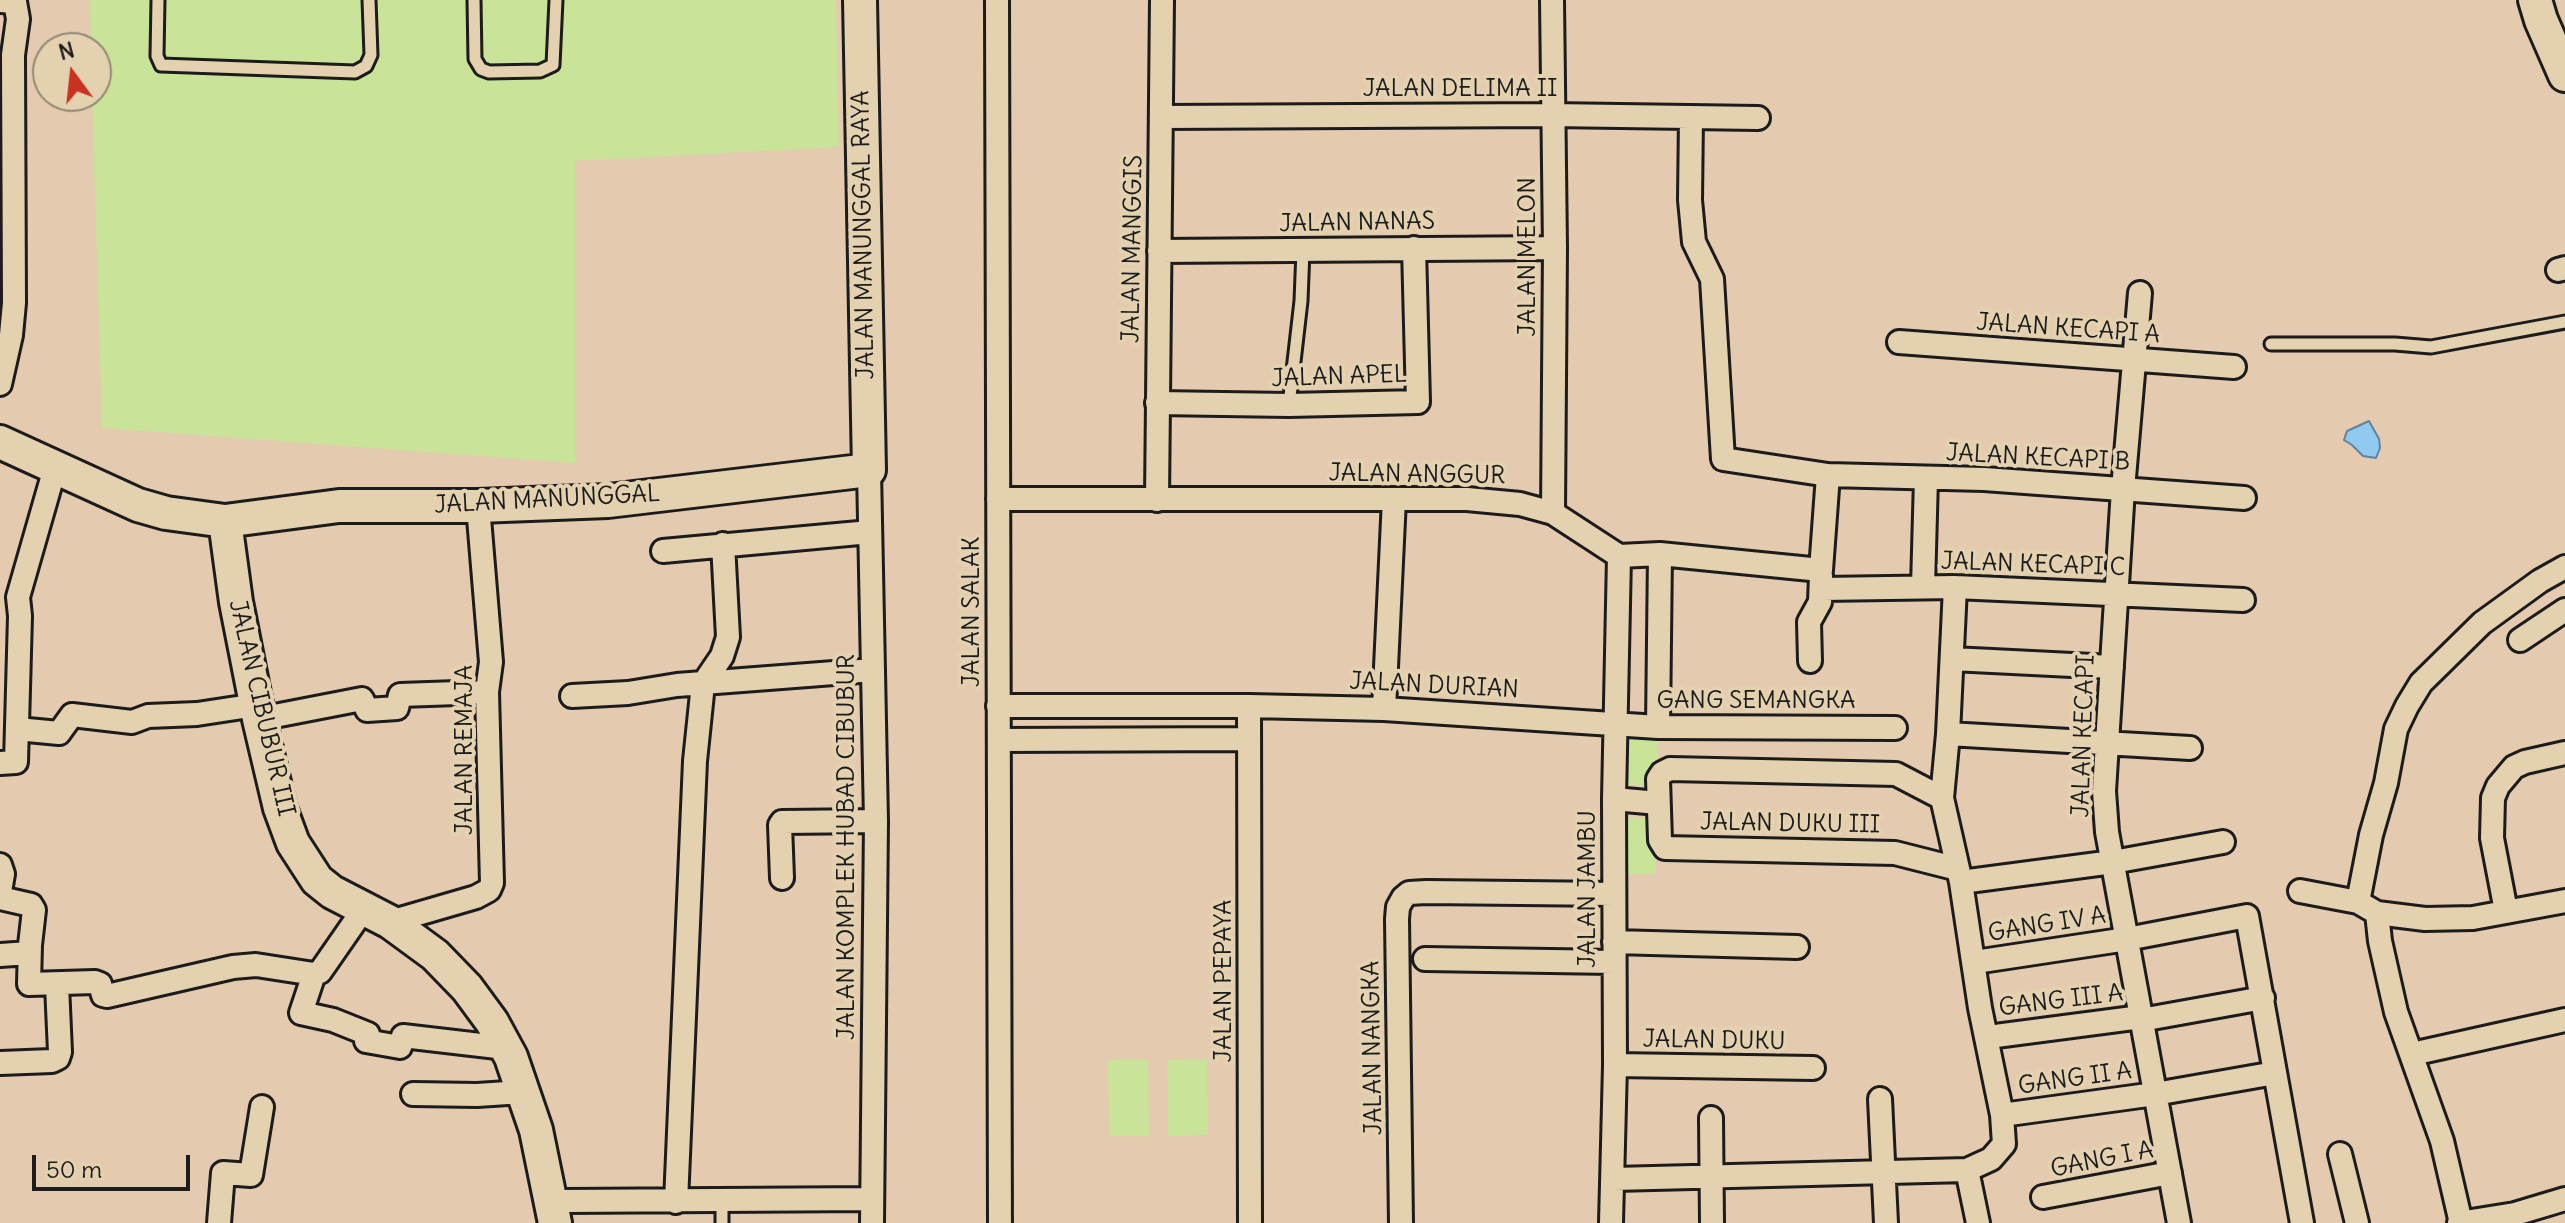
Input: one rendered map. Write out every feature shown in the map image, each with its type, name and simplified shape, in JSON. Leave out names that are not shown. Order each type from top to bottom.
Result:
[{"type":"street","name":"JALAN MANUNGGAL RAYA","points":[[860,0],[869,470]]},
{"type":"street","name":"JALAN SALAK","points":[[997,0],[1000,1223]]},
{"type":"street","name":"JALAN MANGGIS","points":[[1157,500],[1162,0]]},
{"type":"street","name":"JALAN MELON","points":[[1552,0],[1555,248],[1553,513]]},
{"type":"street","points":[[2535,0],[2565,75]]},
{"type":"street","points":[[0,1],[15,2],[17,7],[6,157],[14,303],[11,335],[0,384]]},
{"type":"street","name":"JALAN DELIMA II","points":[[1162,117],[1551,115],[1758,118]]},
{"type":"street","name":"JALAN KECAPI B","points":[[1691,117],[1690,200],[1694,242],[1712,279],[1717,333],[1720,454],[1727,462],[1828,475],[1926,478],[2244,498]]},
{"type":"street","name":"JALAN APEL","points":[[1157,403],[1289,405],[1418,402],[1414,248]]},
{"type":"street","name":"JALAN NANAS","points":[[1159,251],[1555,248]]},
{"type":"street","name":"JALAN KECAPI","points":[[2140,293],[2123,489],[2104,791],[2113,862],[2179,1223]]},
{"type":"street","name":"JALAN KECAPI A","points":[[1899,342],[2234,367]]},
{"type":"street","points":[[0,442],[138,505],[166,513],[225,521]]},
{"type":"street","points":[[0,763],[16,762],[10,606],[18,597],[55,468]]},
{"type":"street","name":"JALAN MANUNGGAL","points":[[225,521],[339,506],[478,506],[608,501],[869,470]]},
{"type":"street","name":"JALAN KOMPLEK HUBAD CIBUBUR","points":[[869,470],[876,821],[872,1223]]},
{"type":"street","points":[[1810,661],[1809,622],[1820,602],[1828,475]]},
{"type":"street","points":[[1923,587],[1926,478]]},
{"type":"street","name":"JALAN ANGGUR","points":[[998,499],[1507,502],[1553,513],[1619,556]]},
{"type":"street","points":[[1384,709],[1394,499]]},
{"type":"street","name":"JALAN REMAJA","points":[[377,916],[476,897],[489,890],[492,883],[487,692],[491,662],[478,506]]},
{"type":"street","name":"JALAN CIBUBUR III","points":[[225,521],[236,602],[257,712],[280,808],[293,843],[317,880],[332,892],[377,916],[435,955],[467,988],[492,1022],[523,1092],[559,1212]]},
{"type":"street","points":[[663,551],[870,532]]},
{"type":"street","points":[[676,1202],[695,761],[703,684],[722,656],[728,637],[723,544]]},
{"type":"street","points":[[1619,556],[1660,554],[1822,579]]},
{"type":"street","points":[[1658,727],[1660,554]]},
{"type":"street","name":"JALAN JAMBU","points":[[1611,1223],[1614,1179],[1614,799],[1619,556]]},
{"type":"street","points":[[2565,567],[2482,623],[2421,683],[2407,706],[2396,729],[2386,783],[2371,835],[2368,908],[2402,1031],[2442,1141],[2460,1223],[2516,1219],[2565,1199]]},
{"type":"street","name":"JALAN KECAPI C","points":[[1822,579],[1923,587],[2243,600]]},
{"type":"street","points":[[1614,1179],[1967,1170],[1991,1159],[2004,1144],[2002,1115],[1980,1008],[1975,962],[1942,798],[1955,587]]},
{"type":"street","points":[[2520,640],[2565,610]]},
{"type":"street","points":[[1952,659],[2112,667]]},
{"type":"street","points":[[572,696],[873,670]]},
{"type":"street","points":[[17,729],[59,733],[72,715],[132,722],[152,715],[257,712],[362,699],[367,710],[397,708],[400,695],[487,692]]},
{"type":"street","name":"JALAN DURIAN","points":[[998,706],[1384,709],[1617,724]]},
{"type":"street","points":[[999,740],[1249,739],[1249,706]]},
{"type":"street","name":"GANG SEMANGKA","points":[[1617,724],[1658,727],[1895,728]]},
{"type":"street","points":[[1948,734],[2190,748]]},
{"type":"street","name":"JALAN PEPAYA","points":[[1249,739],[1250,1223]]},
{"type":"street","points":[[2506,911],[2492,838],[2493,798],[2498,786],[2514,767],[2565,753]]},
{"type":"street","name":"JALAN DUKU III","points":[[1942,798],[1896,774],[1670,769],[1658,779],[1660,840],[1665,848],[1895,853],[1959,875]]},
{"type":"street","points":[[1614,799],[1658,803]]},
{"type":"street","points":[[782,878],[782,822],[876,821]]},
{"type":"street","points":[[1959,875],[2113,862],[2223,842]]},
{"type":"street","points":[[1,882],[33,906],[29,984],[97,983],[103,995],[107,996],[233,967],[256,965],[314,974],[320,972],[377,916]]},
{"type":"street","points":[[2300,891],[2368,908],[2450,920],[2565,901]]},
{"type":"street","name":"JALAN NANGKA","points":[[1401,1223],[1398,907],[1409,893],[1614,894]]},
{"type":"street","name":"GANG IV A","points":[[1975,962],[2127,939],[2247,916],[2263,998]]},
{"type":"street","points":[[1425,959],[1797,947]]},
{"type":"street","points":[[0,955],[29,953]]},
{"type":"street","points":[[314,974],[301,1013],[333,1020],[368,1034],[366,1041],[400,1047],[403,1036],[506,1048]]},
{"type":"street","points":[[0,1063],[52,1061],[58,1058],[57,985]]},
{"type":"street","points":[[2263,998],[2302,1223]]},
{"type":"street","name":"GANG III A","points":[[1988,1037],[2141,1019],[2263,998]]},
{"type":"street","points":[[2412,1054],[2565,1020]]},
{"type":"street","name":"JALAN DUKU","points":[[1615,1065],[1813,1068]]},
{"type":"street","name":"GANG II A","points":[[2002,1115],[2155,1094],[2275,1073]]},
{"type":"street","points":[[413,1094],[523,1092]]},
{"type":"street","points":[[1880,1099],[1886,1223]]},
{"type":"street","points":[[219,1223],[223,1173],[251,1175],[262,1107]]},
{"type":"street","points":[[1711,1118],[1712,1223]]},
{"type":"street","points":[[2340,1154],[2357,1223]]},
{"type":"street","points":[[1967,1170],[1978,1223]]},
{"type":"street","name":"GANG I A","points":[[2043,1197],[2170,1173]]},
{"type":"street","points":[[559,1212],[676,1202],[722,1212],[872,1199]]},
{"type":"lane","points":[[158,0],[157,56],[161,65],[355,72],[366,66],[371,55],[369,0]]},
{"type":"lane","points":[[474,0],[475,59],[481,69],[489,72],[540,71],[553,65],[556,56],[556,0]]},
{"type":"lane","points":[[1289,405],[1301,301],[1303,250]]},
{"type":"lane","points":[[2271,344],[2431,347],[2565,322]]},
{"type":"green space","points":[[90,0],[836,0],[839,147],[575,161],[575,463],[102,428],[92,112],[112,112],[112,32],[91,32]]},
{"type":"green space","points":[[1623,735],[1658,735],[1658,785],[1622,785]]},
{"type":"green space","points":[[1622,818],[1656,818],[1656,874],[1621,874]]},
{"type":"green space","points":[[1148,1059],[1149,1136],[1109,1136],[1108,1060]]},
{"type":"green space","points":[[1207,1059],[1208,1135],[1168,1136],[1167,1060]]},
{"type":"water","points":[[2369,421],[2379,439],[2376,458],[2363,456],[2344,440],[2347,431]]}]
